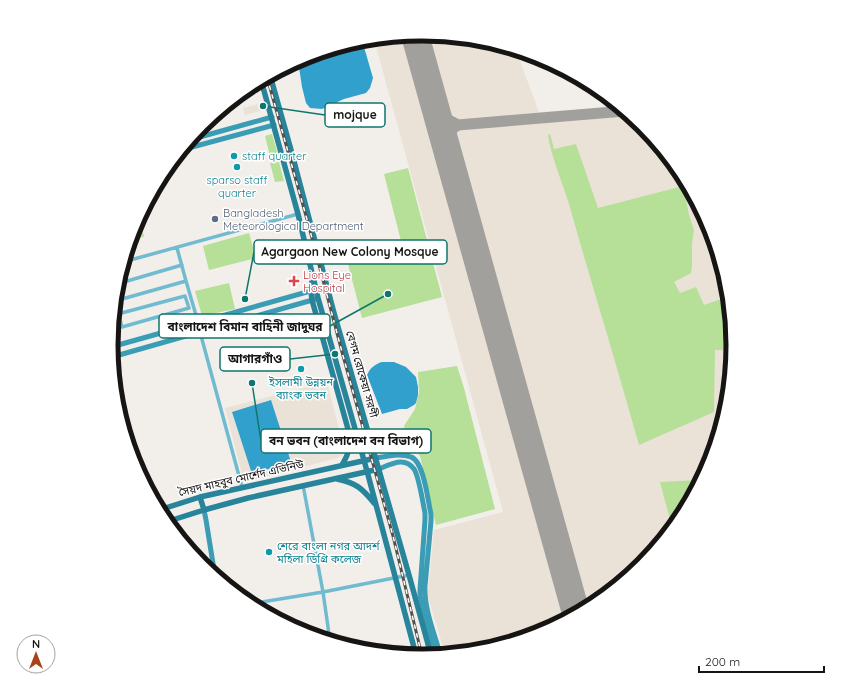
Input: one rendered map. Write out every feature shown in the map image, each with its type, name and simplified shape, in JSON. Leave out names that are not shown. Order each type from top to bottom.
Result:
[{"type":"main road","name":"বেগম রোকেয়া সরণী","points":[[272,81],[334,312],[429,649]]},
{"type":"main road","name":"বেগম রোকেয়া সরণী","points":[[263,86],[298,214],[313,275],[313,290],[318,298],[364,460],[414,649]]},
{"type":"main road","points":[[272,118],[282,115]]},
{"type":"main road","points":[[274,125],[284,122]]},
{"type":"main road","points":[[298,214],[308,212]]},
{"type":"main road","points":[[313,290],[312,300],[348,429],[350,447],[347,457],[342,465]]},
{"type":"main road","name":"সৈয়দ মাহবুব মোর্শেদ এভিনিউ","points":[[165,508],[200,497],[242,487],[376,458]]},
{"type":"main road","name":"সৈয়দ মাহবুব মোর্শেদ এভিনিউ","points":[[173,520],[204,510],[303,485],[379,468]]},
{"type":"main road","points":[[334,479],[357,485],[376,506]]},
{"type":"main road","points":[[200,497],[204,510]]},
{"type":"street","points":[[201,137],[272,118]]},
{"type":"street","points":[[191,147],[274,125]]},
{"type":"street","points":[[130,260],[298,214]]},
{"type":"street","points":[[177,248],[242,487]]},
{"type":"street","points":[[124,282],[182,265]]},
{"type":"street","points":[[121,300],[186,281]]},
{"type":"street","points":[[118,345],[313,290]]},
{"type":"street","points":[[119,314],[185,296],[189,308],[122,327],[119,317]]},
{"type":"street","points":[[118,354],[318,298]]},
{"type":"street","points":[[369,434],[377,441],[411,457],[417,462],[422,472],[431,514],[425,595],[438,648]]},
{"type":"street","points":[[376,458],[398,456],[411,457]]},
{"type":"street","points":[[379,468],[404,462],[410,465],[417,475],[426,520],[420,596],[433,648]]},
{"type":"street","points":[[303,485],[323,592],[329,635]]},
{"type":"street","points":[[204,510],[213,566]]},
{"type":"street","points":[[260,602],[323,592],[409,575]]},
{"type":"shaded area","points":[[422,41],[461,44],[500,51],[519,57],[539,112],[611,107],[622,116],[650,145],[674,176],[694,211],[715,266],[723,305],[726,345],[720,404],[709,443],[694,479],[685,497],[663,530],[622,574],[590,598],[556,618],[500,639],[443,648],[428,597],[434,530],[503,512],[376,45]]},
{"type":"shaded area","points":[[258,104],[260,111],[245,115],[243,108]]},
{"type":"shaded area","points":[[327,382],[344,448],[341,456],[244,482],[225,408]]},
{"type":"green space","points":[[272,134],[278,155],[270,156],[265,136]]},
{"type":"green space","points":[[550,134],[554,149],[576,144],[598,208],[681,187],[684,192],[694,230],[692,265],[691,273],[674,282],[680,293],[696,287],[704,305],[722,299],[726,350],[715,350],[714,412],[639,445],[568,201],[552,154],[548,135]]},
{"type":"green space","points":[[279,162],[284,181],[275,182],[270,163]]},
{"type":"green space","points":[[408,168],[442,297],[362,318],[348,264],[403,249],[384,174]]},
{"type":"green space","points":[[142,228],[144,236],[137,238]]},
{"type":"green space","points":[[249,233],[256,258],[209,270],[203,246]]},
{"type":"green space","points":[[229,283],[235,309],[202,316],[195,291]]},
{"type":"green space","points":[[457,366],[495,509],[436,525],[420,456],[407,441],[404,426],[415,409],[419,392],[418,372]]},
{"type":"green space","points":[[693,480],[685,497],[670,520],[660,482]]},
{"type":"water","points":[[364,47],[373,78],[370,88],[366,93],[344,99],[322,109],[310,108],[306,103],[299,67],[343,51]]},
{"type":"water","points":[[382,362],[394,362],[406,367],[416,377],[418,395],[414,405],[407,409],[400,409],[382,414],[367,375],[373,367]]},
{"type":"water","points":[[271,400],[291,462],[252,474],[232,412]]},
{"type":"taxiway","points":[[436,110],[443,117],[458,125]]},
{"type":"taxiway","points":[[445,144],[449,133],[458,125],[617,112]]},
{"type":"runway","points":[[417,41],[574,607]]},
{"type":"railway","points":[[269,83],[393,536],[420,649]]},
{"type":"place","name":"mojque","points":[[263,106]]},
{"type":"place","name":"staff quarter","points":[[234,156]]},
{"type":"place","name":"sparso staff quarter","points":[[237,167]]},
{"type":"place","name":"Bangladesh Meteorological Department","points":[[215,219]]},
{"type":"place","name":"Lions Eye Hospital","points":[[294,281]]},
{"type":"place","name":"বাংলাদেশ বিমান বাহিনী জাদুঘর","points":[[388,294]]},
{"type":"place","name":"Agargaon New Colony Mosque","points":[[245,299]]},
{"type":"place","name":"আগারগাঁও","points":[[335,354]]},
{"type":"place","name":"ইসলামী উন্নয়ন ব্যাংক ভবন","points":[[301,369]]},
{"type":"place","name":"বন ভবন (বাংলাদেশ বন বিভাগ)","points":[[252,383]]},
{"type":"place","name":"শেরে বাংলা নগর আদর্শ মহিলা ডিগ্রি কলেজ","points":[[269,552]]}]
